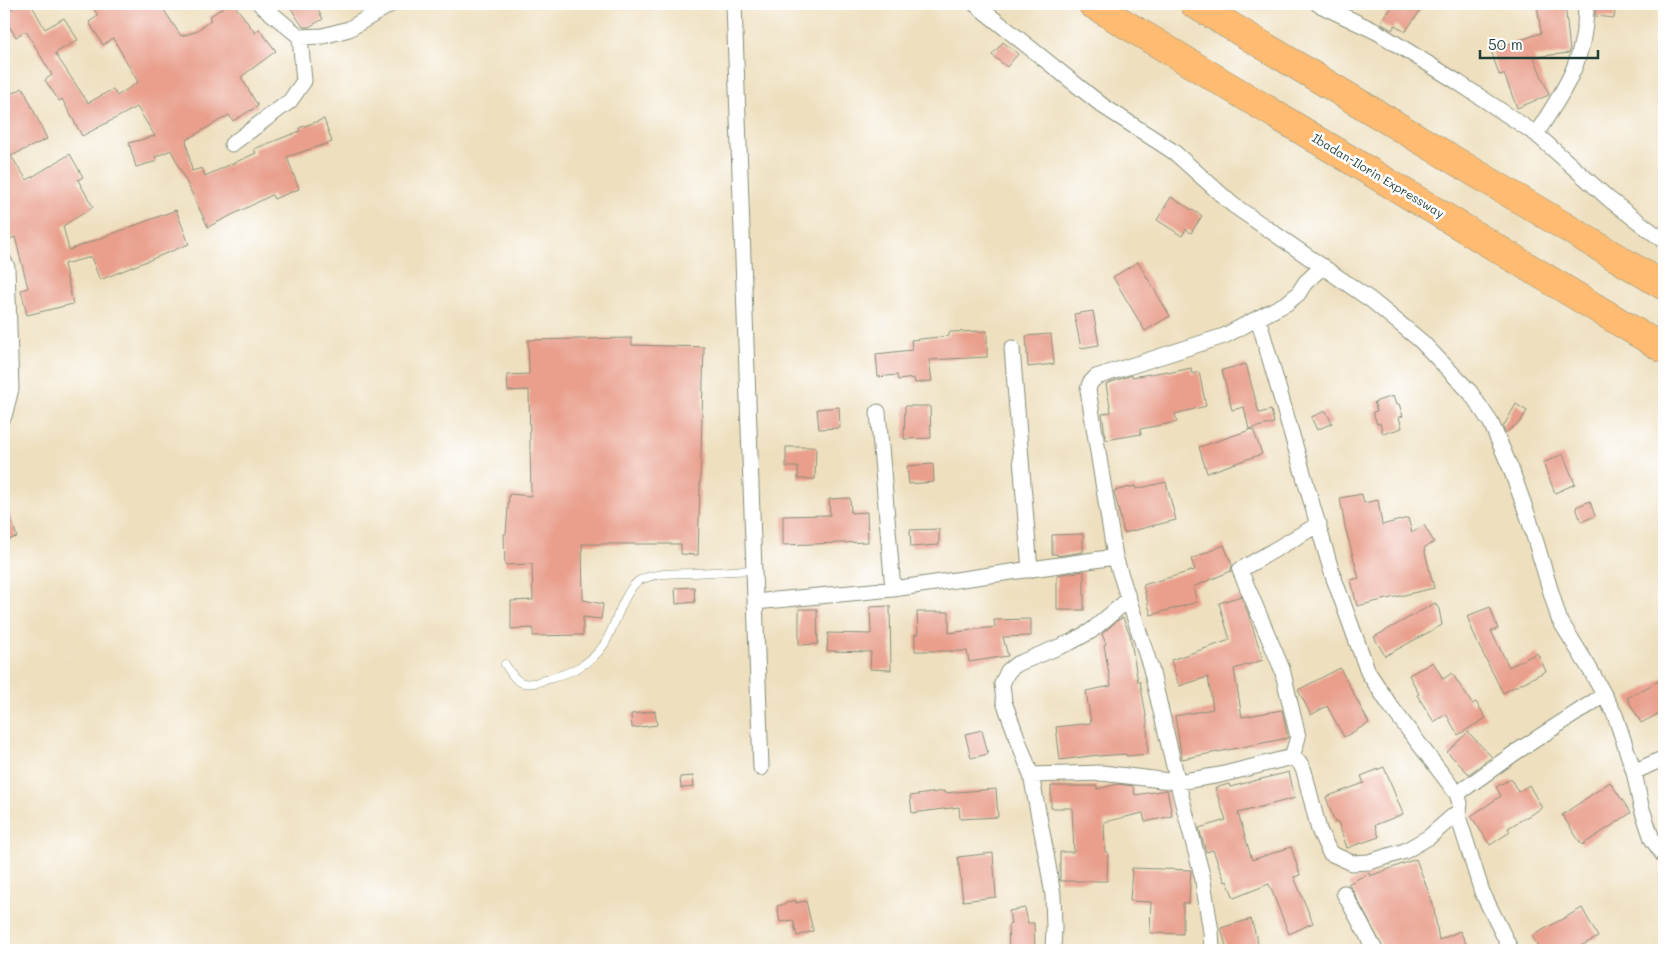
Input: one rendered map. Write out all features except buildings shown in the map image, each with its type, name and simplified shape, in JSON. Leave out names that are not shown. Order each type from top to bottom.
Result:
[{"type":"highway","name":"Ibadan-Ilorin Expressway","points":[[1092,4],[1664,349]]},
{"type":"highway","points":[[1194,4],[1664,286]]},
{"type":"street","points":[[260,4],[300,37],[323,36],[350,29],[391,4]]},
{"type":"street","points":[[734,4],[761,768]]},
{"type":"street","points":[[975,4],[1103,106],[1174,152],[1233,205],[1371,300],[1421,341],[1470,392],[1491,423],[1511,469],[1529,519],[1559,619],[1615,715],[1634,772],[1640,806],[1652,839],[1664,856]]},
{"type":"street","points":[[1318,4],[1377,32],[1536,134],[1610,200],[1664,241]]},
{"type":"street","points":[[1536,134],[1564,91],[1579,59],[1586,26],[1586,4]]},
{"type":"street","points":[[232,144],[290,101],[304,82],[300,37]]},
{"type":"street","points":[[4,261],[7,267],[11,389],[4,416]]},
{"type":"street","points":[[1212,950],[1202,875],[1151,669],[1115,557],[1088,390],[1090,383],[1096,377],[1224,336],[1288,303],[1323,266]]},
{"type":"street","points":[[1258,318],[1332,573],[1368,672],[1389,704],[1457,794],[1460,803],[1458,816],[1482,892],[1512,950]]},
{"type":"street","points":[[1012,348],[1030,570]]},
{"type":"street","points":[[878,412],[893,589]]},
{"type":"street","points":[[1292,758],[1298,737],[1282,669],[1240,570],[1319,524]]},
{"type":"street","points":[[756,602],[893,589],[1115,557]]},
{"type":"street","points":[[1053,950],[1053,895],[1045,848],[1031,775],[1004,702],[1002,684],[1008,671],[1018,664],[1071,642],[1091,631],[1129,600]]},
{"type":"street","points":[[1457,794],[1516,752],[1604,695]]},
{"type":"street","points":[[1031,775],[1102,773],[1178,782],[1220,775],[1292,758],[1300,763],[1304,771],[1318,830],[1330,853],[1352,863],[1369,862],[1405,851],[1429,837],[1459,811]]},
{"type":"street","points":[[1634,772],[1664,758]]},
{"type":"street","points":[[1344,893],[1375,950]]},
{"type":"lane","points":[[505,664],[514,678],[526,684],[572,672],[590,661],[603,646],[627,595],[638,581],[654,575],[754,570]]}]
